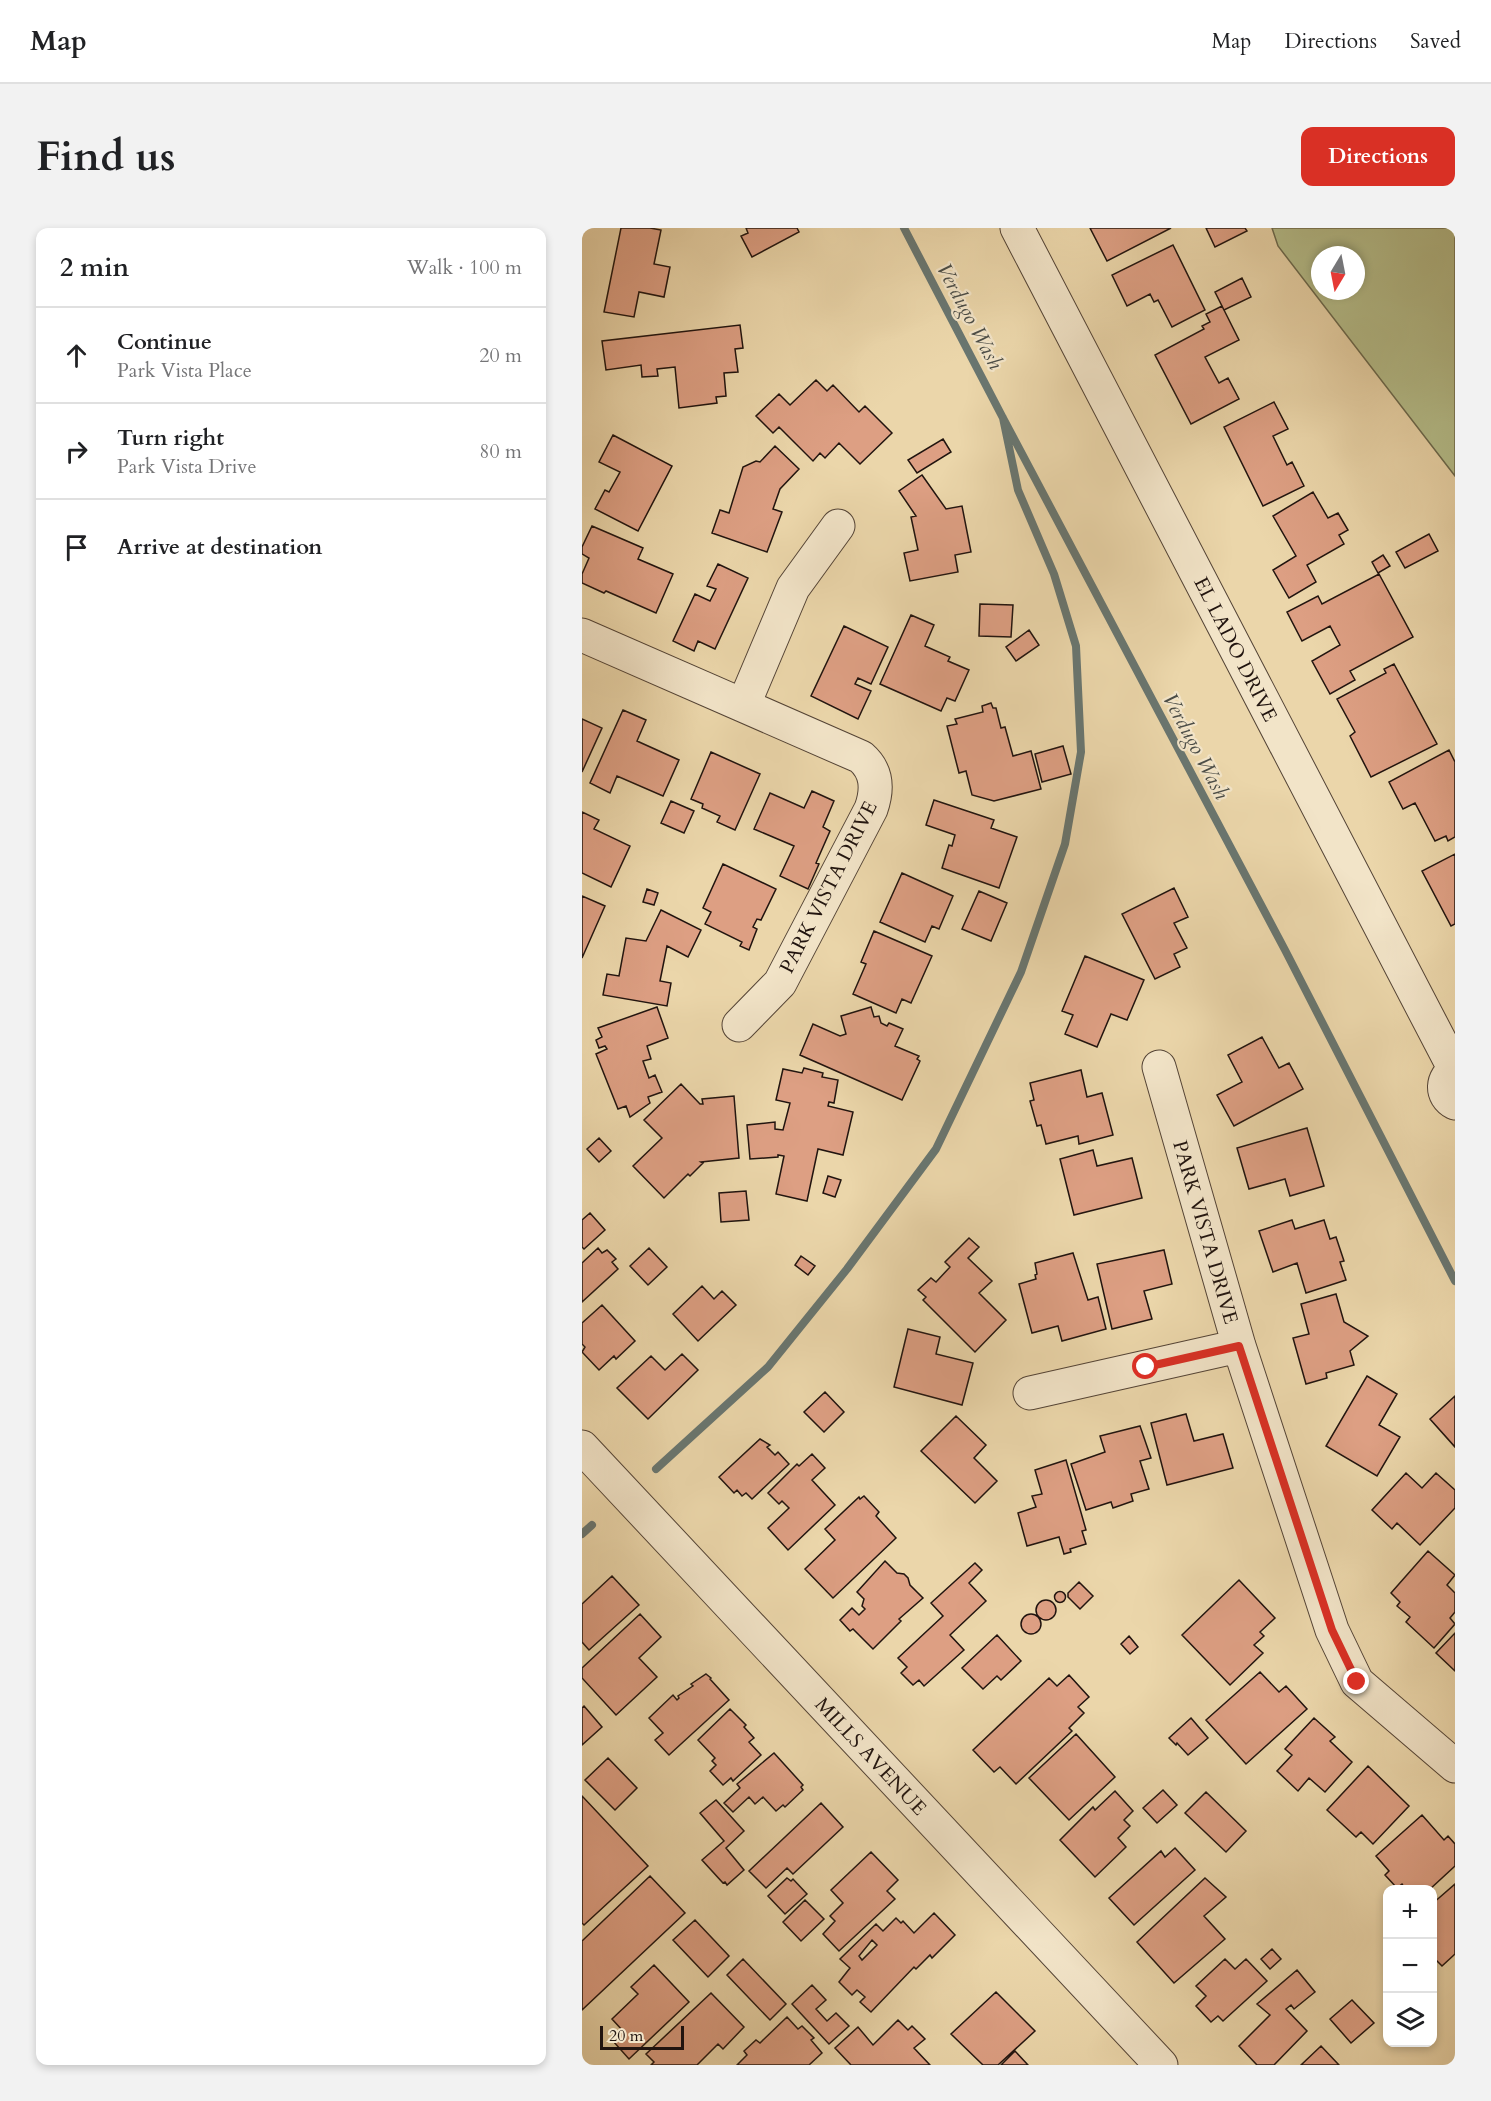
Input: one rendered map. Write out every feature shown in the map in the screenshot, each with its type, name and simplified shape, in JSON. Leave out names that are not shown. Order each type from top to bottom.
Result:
[{"type":"street","name":"EL LADO DRIVE","points":[[1017,228],[1455,1070],[1446,1078],[1444,1084],[1446,1096],[1455,1103]]},
{"type":"street","points":[[744,704],[794,588],[838,526]]},
{"type":"street","name":"PARK VISTA DRIVE","points":[[582,635],[744,704],[861,757],[870,765],[875,782],[875,797],[871,809],[780,983],[739,1025]]},
{"type":"street","name":"PARK VISTA DRIVE","points":[[1159,1067],[1239,1346],[1332,1630],[1357,1682],[1455,1766]]},
{"type":"street","points":[[1030,1393],[1239,1346]]},
{"type":"street","name":"MILLS AVENUE","points":[[582,1447],[1161,2065]]},
{"type":"green space","points":[[1272,228],[1455,228],[1455,476],[1320,300],[1365,300],[1365,246],[1311,246],[1311,289],[1278,246]]},
{"type":"building","points":[[621,228],[661,230],[654,264],[670,267],[664,297],[639,292],[634,317],[604,312]]},
{"type":"building","points":[[746,228],[797,228],[799,232],[752,257],[741,236],[748,233]]},
{"type":"building","points":[[1090,228],[1171,228],[1107,261]]},
{"type":"building","points":[[1206,228],[1245,228],[1247,231],[1215,247]]},
{"type":"building","points":[[1173,245],[1205,310],[1172,327],[1158,300],[1154,302],[1150,294],[1127,306],[1112,275]]},
{"type":"building","points":[[1242,278],[1251,297],[1224,310],[1215,292]]},
{"type":"building","points":[[1222,306],[1239,340],[1205,357],[1219,383],[1228,378],[1239,399],[1191,424],[1155,355],[1204,329],[1202,326],[1210,322],[1206,314]]},
{"type":"building","points":[[740,325],[743,348],[735,349],[738,372],[724,373],[726,396],[716,397],[717,403],[679,408],[675,367],[657,369],[658,376],[642,377],[641,365],[606,370],[602,341]]},
{"type":"building","points":[[816,380],[827,391],[833,385],[859,412],[865,406],[892,433],[860,464],[839,443],[825,458],[820,453],[813,461],[779,427],[773,433],[756,416],[779,394],[790,405]]},
{"type":"building","points":[[1274,402],[1288,429],[1273,436],[1287,465],[1292,462],[1304,486],[1263,506],[1224,427]]},
{"type":"building","points":[[613,435],[672,466],[638,531],[595,509],[605,490],[609,492],[620,472],[599,462]]},
{"type":"building","points":[[943,439],[951,452],[917,473],[908,460]]},
{"type":"building","points":[[775,446],[799,469],[780,489],[773,509],[782,512],[767,552],[712,533],[720,510],[729,513],[743,467],[756,461],[760,462]]},
{"type":"building","points":[[922,475],[946,509],[962,506],[971,552],[955,555],[958,572],[910,581],[904,553],[918,550],[911,517],[916,516],[899,491]]},
{"type":"building","points":[[1313,492],[1328,518],[1338,513],[1348,530],[1339,535],[1344,544],[1307,565],[1316,582],[1289,598],[1273,570],[1296,556],[1273,516]]},
{"type":"building","points":[[592,526],[643,548],[638,559],[673,574],[656,613],[582,583],[582,574],[589,558],[582,554],[582,547]]},
{"type":"building","points":[[1429,534],[1438,551],[1405,568],[1396,552]]},
{"type":"building","points":[[1383,555],[1390,566],[1378,573],[1372,562]]},
{"type":"building","points":[[718,564],[748,578],[715,649],[698,641],[694,651],[673,641],[695,594],[710,601],[716,589],[707,586]]},
{"type":"building","points":[[1379,574],[1413,637],[1350,671],[1355,680],[1330,694],[1312,661],[1340,645],[1330,626],[1302,641],[1287,612],[1318,596],[1322,604]]},
{"type":"building","points":[[980,604],[1013,605],[1011,637],[979,636]]},
{"type":"building","points":[[911,615],[934,625],[925,646],[950,657],[948,661],[969,670],[955,701],[947,698],[941,711],[880,684]]},
{"type":"building","points":[[844,626],[888,647],[871,684],[858,678],[855,684],[871,691],[858,719],[811,696]]},
{"type":"building","points":[[1029,630],[1039,645],[1016,661],[1006,647]]},
{"type":"building","points":[[1394,664],[1437,744],[1371,777],[1350,736],[1355,732],[1337,699],[1386,673],[1384,669]]},
{"type":"building","points":[[991,703],[993,708],[996,708],[1001,728],[1005,727],[1013,756],[1031,751],[1041,789],[994,801],[972,795],[966,771],[959,773],[947,726],[957,724],[955,719],[983,712],[982,706]]},
{"type":"building","points":[[623,710],[646,720],[637,741],[679,760],[663,796],[617,776],[610,793],[590,783]]},
{"type":"building","points":[[582,719],[602,728],[582,772]]},
{"type":"building","points":[[1063,746],[1071,774],[1042,782],[1035,754]]},
{"type":"building","points":[[1449,750],[1455,762],[1455,837],[1448,841],[1446,836],[1435,841],[1415,803],[1403,809],[1389,782]]},
{"type":"building","points":[[711,752],[760,774],[735,830],[717,822],[720,816],[702,808],[703,804],[691,799]]},
{"type":"building","points":[[812,791],[834,801],[823,827],[830,831],[808,889],[780,876],[794,846],[754,829],[770,793],[804,808]]},
{"type":"building","points":[[934,800],[994,820],[991,828],[1017,837],[999,888],[942,868],[949,845],[952,846],[955,835],[926,825]]},
{"type":"building","points":[[671,801],[694,811],[684,833],[661,823]]},
{"type":"building","points":[[582,812],[599,820],[594,829],[630,846],[611,887],[582,873]]},
{"type":"building","points":[[1455,854],[1455,924],[1451,926],[1422,871]]},
{"type":"building","points":[[723,864],[776,889],[761,920],[757,919],[753,927],[757,929],[749,950],[740,946],[742,942],[705,924],[711,912],[703,908]]},
{"type":"building","points":[[902,873],[953,896],[939,929],[932,926],[925,942],[880,922]]},
{"type":"building","points":[[1174,888],[1188,917],[1174,923],[1187,948],[1174,954],[1180,967],[1155,979],[1122,914]]},
{"type":"building","points":[[647,889],[658,893],[654,905],[643,902]]},
{"type":"building","points":[[979,891],[1007,903],[991,941],[962,929]]},
{"type":"building","points":[[582,896],[605,906],[582,958]]},
{"type":"building","points":[[661,910],[701,930],[688,957],[667,946],[660,981],[671,983],[667,1006],[603,995],[607,974],[619,976],[626,938],[646,941]]},
{"type":"building","points":[[874,931],[932,956],[911,1003],[902,999],[896,1013],[853,994],[866,964],[861,962]]},
{"type":"building","points":[[1085,956],[1144,980],[1127,1020],[1111,1014],[1097,1047],[1065,1034],[1073,1015],[1062,1011]]},
{"type":"building","points":[[657,1007],[668,1038],[647,1046],[651,1059],[643,1061],[649,1078],[655,1075],[662,1092],[648,1097],[650,1103],[630,1117],[626,1106],[618,1109],[596,1054],[607,1049],[605,1046],[599,1048],[596,1040],[602,1037],[598,1028]]},
{"type":"building","points":[[871,1007],[874,1017],[879,1016],[881,1023],[887,1026],[889,1023],[903,1029],[895,1046],[919,1056],[917,1059],[920,1061],[902,1100],[800,1055],[813,1024],[840,1036],[846,1034],[841,1016]]},
{"type":"building","points":[[1262,1037],[1279,1068],[1289,1063],[1303,1089],[1234,1126],[1217,1095],[1242,1082],[1228,1055]]},
{"type":"building","points":[[804,1068],[823,1073],[822,1077],[838,1080],[834,1103],[829,1102],[828,1106],[853,1112],[843,1155],[818,1149],[807,1201],[776,1194],[784,1156],[750,1159],[747,1125],[775,1122],[775,1129],[783,1130],[790,1103],[776,1100],[783,1069],[802,1073]]},
{"type":"building","points":[[1081,1070],[1087,1097],[1102,1093],[1113,1135],[1079,1144],[1078,1136],[1046,1144],[1041,1125],[1037,1126],[1030,1101],[1034,1100],[1030,1083]]},
{"type":"building","points":[[681,1084],[700,1104],[703,1104],[702,1099],[734,1096],[739,1158],[701,1162],[703,1163],[690,1176],[688,1174],[664,1198],[633,1166],[662,1138],[644,1120]]},
{"type":"building","points":[[1307,1128],[1324,1186],[1290,1196],[1285,1179],[1249,1189],[1237,1148]]},
{"type":"building","points":[[599,1138],[611,1151],[599,1162],[587,1149]]},
{"type":"building","points":[[1093,1150],[1097,1166],[1132,1158],[1142,1198],[1074,1215],[1060,1159]]},
{"type":"building","points":[[828,1176],[841,1180],[835,1197],[823,1193]]},
{"type":"building","points":[[746,1191],[749,1220],[721,1222],[719,1193]]},
{"type":"building","points":[[590,1213],[605,1230],[584,1249],[582,1247],[582,1220]]},
{"type":"building","points":[[1292,1220],[1295,1229],[1324,1220],[1330,1239],[1336,1237],[1344,1261],[1340,1262],[1346,1280],[1306,1293],[1297,1263],[1273,1272],[1259,1231]]},
{"type":"building","points":[[969,1238],[979,1247],[968,1258],[992,1281],[979,1293],[1006,1320],[975,1352],[923,1300],[926,1297],[918,1290],[931,1278],[936,1282],[950,1267],[945,1262]]},
{"type":"building","points":[[598,1248],[602,1253],[607,1250],[616,1259],[612,1262],[618,1269],[582,1302],[582,1263]]},
{"type":"building","points":[[649,1248],[667,1267],[648,1285],[630,1266]]},
{"type":"building","points":[[1164,1250],[1172,1284],[1144,1291],[1152,1319],[1112,1329],[1097,1264]]},
{"type":"building","points":[[1073,1253],[1088,1300],[1098,1297],[1106,1329],[1062,1341],[1058,1326],[1032,1333],[1019,1284],[1036,1279],[1035,1263]]},
{"type":"building","points":[[801,1256],[815,1266],[808,1275],[795,1265]]},
{"type":"building","points":[[702,1286],[714,1299],[722,1291],[736,1305],[698,1341],[673,1314]]},
{"type":"building","points":[[1336,1294],[1344,1322],[1368,1336],[1350,1351],[1354,1365],[1326,1373],[1327,1378],[1306,1384],[1293,1338],[1309,1334],[1301,1304]]},
{"type":"building","points":[[602,1305],[635,1341],[616,1359],[614,1356],[599,1370],[582,1352],[585,1347],[582,1344],[582,1323]]},
{"type":"building","points":[[908,1329],[940,1337],[936,1354],[973,1363],[962,1405],[894,1387]]},
{"type":"building","points":[[682,1354],[698,1370],[648,1419],[617,1388],[651,1356],[665,1370]]},
{"type":"building","points":[[1367,1376],[1397,1394],[1379,1425],[1400,1437],[1377,1476],[1326,1446]]},
{"type":"building","points":[[825,1392],[844,1412],[824,1432],[804,1412]]},
{"type":"building","points":[[1455,1396],[1455,1447],[1430,1419]]},
{"type":"building","points":[[1186,1414],[1194,1441],[1223,1434],[1233,1468],[1167,1485],[1151,1423]]},
{"type":"building","points":[[956,1416],[986,1445],[974,1458],[997,1481],[975,1503],[921,1451]]},
{"type":"building","points":[[1140,1426],[1151,1458],[1140,1461],[1149,1489],[1131,1494],[1133,1501],[1113,1508],[1111,1502],[1086,1510],[1071,1464],[1105,1452],[1100,1436]]},
{"type":"building","points":[[760,1439],[770,1445],[767,1447],[775,1455],[778,1452],[789,1464],[752,1499],[746,1493],[742,1496],[737,1490],[734,1493],[719,1477]]},
{"type":"building","points":[[812,1454],[825,1468],[812,1480],[835,1505],[788,1550],[768,1528],[789,1508],[782,1501],[779,1504],[768,1493],[797,1464],[799,1466]]},
{"type":"building","points":[[1066,1460],[1086,1530],[1082,1531],[1086,1544],[1070,1549],[1071,1552],[1064,1554],[1059,1537],[1027,1546],[1018,1513],[1036,1507],[1032,1496],[1042,1494],[1035,1470]]},
{"type":"building","points":[[1406,1473],[1422,1488],[1436,1473],[1455,1490],[1455,1508],[1420,1545],[1397,1523],[1392,1529],[1372,1510]]},
{"type":"building","points":[[864,1496],[879,1512],[876,1516],[896,1538],[833,1598],[805,1569],[835,1540],[825,1529],[859,1497],[860,1499]]},
{"type":"building","points":[[1428,1551],[1455,1575],[1447,1585],[1455,1593],[1455,1612],[1450,1618],[1455,1624],[1434,1648],[1406,1622],[1410,1617],[1397,1606],[1400,1602],[1391,1593]]},
{"type":"building","points":[[885,1561],[897,1573],[904,1574],[910,1585],[923,1598],[899,1619],[901,1621],[873,1649],[853,1629],[850,1631],[840,1620],[852,1608],[859,1615],[865,1609],[862,1606],[864,1599],[857,1592]]},
{"type":"building","points":[[975,1563],[982,1570],[969,1583],[986,1601],[950,1635],[964,1650],[924,1686],[919,1680],[913,1685],[901,1673],[907,1667],[898,1658],[943,1616],[931,1603]]},
{"type":"building","points":[[612,1576],[639,1605],[589,1650],[582,1642],[582,1604]]},
{"type":"building","points":[[1239,1580],[1275,1618],[1260,1632],[1264,1636],[1254,1645],[1263,1653],[1230,1685],[1182,1635]]},
{"type":"building","points":[[1079,1582],[1093,1596],[1080,1609],[1068,1597],[1068,1593]]},
{"type":"building","points":[[1060,1592],[1064,1593],[1064,1601],[1060,1602],[1056,1601],[1055,1597],[1056,1593]]},
{"type":"building","points":[[1046,1600],[1053,1603],[1056,1610],[1053,1617],[1046,1620],[1039,1617],[1036,1610],[1039,1603]]},
{"type":"building","points":[[640,1614],[661,1637],[639,1658],[657,1677],[616,1715],[582,1678],[582,1668]]},
{"type":"building","points":[[1031,1614],[1038,1617],[1041,1624],[1038,1631],[1031,1634],[1024,1631],[1021,1624],[1024,1617]]},
{"type":"building","points":[[1455,1633],[1455,1671],[1436,1653]]},
{"type":"building","points":[[997,1635],[1021,1661],[1001,1680],[997,1676],[983,1689],[962,1668]]},
{"type":"building","points":[[1129,1636],[1138,1647],[1130,1654],[1121,1644]]},
{"type":"building","points":[[1260,1672],[1279,1692],[1286,1686],[1307,1709],[1246,1764],[1206,1720]]},
{"type":"building","points":[[706,1674],[729,1700],[669,1755],[655,1740],[663,1733],[649,1718],[673,1695],[677,1700],[678,1696],[693,1686],[691,1684]]},
{"type":"building","points":[[1069,1675],[1089,1697],[1078,1707],[1084,1713],[1069,1728],[1072,1731],[1016,1784],[1000,1767],[994,1772],[973,1750],[1049,1678],[1057,1686]]},
{"type":"building","points":[[584,1706],[602,1727],[582,1745],[582,1708]]},
{"type":"building","points":[[730,1709],[746,1725],[744,1727],[754,1738],[749,1742],[761,1755],[733,1781],[731,1778],[723,1785],[710,1771],[716,1765],[712,1761],[715,1758],[698,1740]]},
{"type":"building","points":[[1191,1718],[1208,1738],[1188,1755],[1169,1738]]},
{"type":"building","points":[[1314,1718],[1335,1737],[1330,1741],[1352,1762],[1325,1792],[1309,1778],[1298,1791],[1277,1771],[1292,1755],[1285,1749]]},
{"type":"building","points":[[1076,1734],[1115,1777],[1069,1820],[1029,1778]]},
{"type":"building","points":[[774,1753],[803,1785],[801,1787],[803,1790],[785,1807],[783,1805],[776,1811],[763,1797],[755,1804],[749,1797],[733,1812],[724,1803],[740,1788],[737,1784]]},
{"type":"building","points":[[608,1758],[637,1788],[615,1810],[585,1780]]},
{"type":"building","points":[[1368,1766],[1409,1806],[1373,1844],[1361,1832],[1356,1837],[1327,1810]]},
{"type":"building","points":[[1163,1790],[1177,1805],[1157,1823],[1143,1808]]},
{"type":"building","points":[[1115,1791],[1133,1811],[1124,1820],[1130,1826],[1118,1838],[1126,1847],[1095,1877],[1060,1840],[1093,1807],[1095,1810]]},
{"type":"building","points":[[1206,1792],[1246,1831],[1226,1852],[1185,1813]]},
{"type":"building","points":[[582,1796],[648,1866],[584,1925],[582,1923]]},
{"type":"building","points":[[716,1800],[744,1831],[726,1848],[744,1870],[727,1885],[702,1860],[724,1841],[700,1813]]},
{"type":"building","points":[[821,1803],[843,1827],[793,1874],[787,1868],[766,1888],[749,1871]]},
{"type":"building","points":[[1422,1815],[1444,1840],[1448,1836],[1455,1844],[1455,1866],[1434,1885],[1394,1885],[1385,1875],[1389,1871],[1376,1856]]},
{"type":"building","points":[[1175,1848],[1195,1870],[1134,1925],[1109,1898],[1161,1851],[1165,1857]]},
{"type":"building","points":[[871,1852],[898,1880],[887,1891],[895,1899],[839,1951],[823,1934],[835,1921],[830,1916],[843,1903],[831,1890]]},
{"type":"building","points":[[650,1876],[685,1913],[582,2010],[582,1941]]},
{"type":"building","points":[[787,1878],[791,1881],[793,1879],[807,1894],[785,1914],[768,1896]]},
{"type":"building","points":[[1205,1878],[1226,1897],[1204,1916],[1225,1939],[1174,1983],[1137,1942]]},
{"type":"building","points":[[1455,1884],[1455,1954],[1442,1966],[1437,1961],[1437,1900]]},
{"type":"building","points":[[805,1900],[824,1919],[801,1941],[783,1922]]},
{"type":"building","points":[[934,1913],[955,1935],[932,1958],[930,1955],[916,1969],[914,1967],[871,2012],[860,2002],[865,1997],[857,1990],[852,1995],[839,1982],[850,1968],[840,1959],[876,1924],[883,1931],[896,1918],[901,1923],[903,1921],[914,1933]],"holes":[[[872,1940],[877,1945],[862,1960],[859,1956]]]},
{"type":"building","points":[[695,1920],[729,1956],[708,1977],[673,1940]]},
{"type":"building","points":[[1272,1949],[1281,1959],[1270,1969],[1261,1959]]},
{"type":"building","points":[[743,1959],[786,2004],[770,2020],[727,1975]]},
{"type":"building","points":[[1225,1959],[1235,1969],[1246,1959],[1267,1981],[1223,2021],[1218,2016],[1211,2022],[1196,2006],[1206,1996],[1196,1986]]},
{"type":"building","points":[[654,1965],[689,2002],[629,2059],[613,2041],[623,2031],[612,2019],[638,1994],[631,1987]]},
{"type":"building","points":[[1297,1970],[1315,1992],[1294,2009],[1291,2005],[1286,2009],[1307,2031],[1274,2065],[1257,2065],[1239,2046],[1270,2015],[1257,2004]]},
{"type":"building","points":[[812,1985],[826,2000],[816,2009],[827,2021],[836,2013],[849,2026],[829,2044],[792,2004]]},
{"type":"building","points":[[996,1992],[1035,2031],[998,2065],[983,2065],[951,2034]]},
{"type":"building","points":[[711,1993],[744,2027],[723,2049],[718,2044],[697,2065],[651,2065],[654,2062],[646,2054]]},
{"type":"building","points":[[1352,2000],[1374,2023],[1351,2043],[1330,2019]]},
{"type":"building","points":[[787,2017],[798,2029],[802,2026],[814,2038],[811,2040],[822,2053],[809,2065],[737,2065],[747,2055],[744,2051],[756,2040],[760,2043]]},
{"type":"building","points":[[898,2020],[908,2030],[912,2026],[925,2039],[914,2048],[930,2065],[851,2065],[835,2048],[858,2027],[873,2045]]},
{"type":"building","points":[[1321,2046],[1339,2065],[1301,2065]]},
{"type":"building","points":[[1015,2051],[1028,2065],[1001,2065]]},
{"type":"waterway","name":"Verdugo Wash","points":[[904,228],[1285,950],[1455,1281]]},
{"type":"waterway","points":[[656,1469],[768,1367],[847,1269],[936,1149],[1021,972],[1065,844],[1081,752],[1076,646],[1054,574],[1018,490],[1003,418]]},
{"type":"waterway","points":[[582,1534],[592,1525]]},
{"type":"route","points":[[1146,1367],[1239,1346],[1332,1630],[1357,1682]]}]
